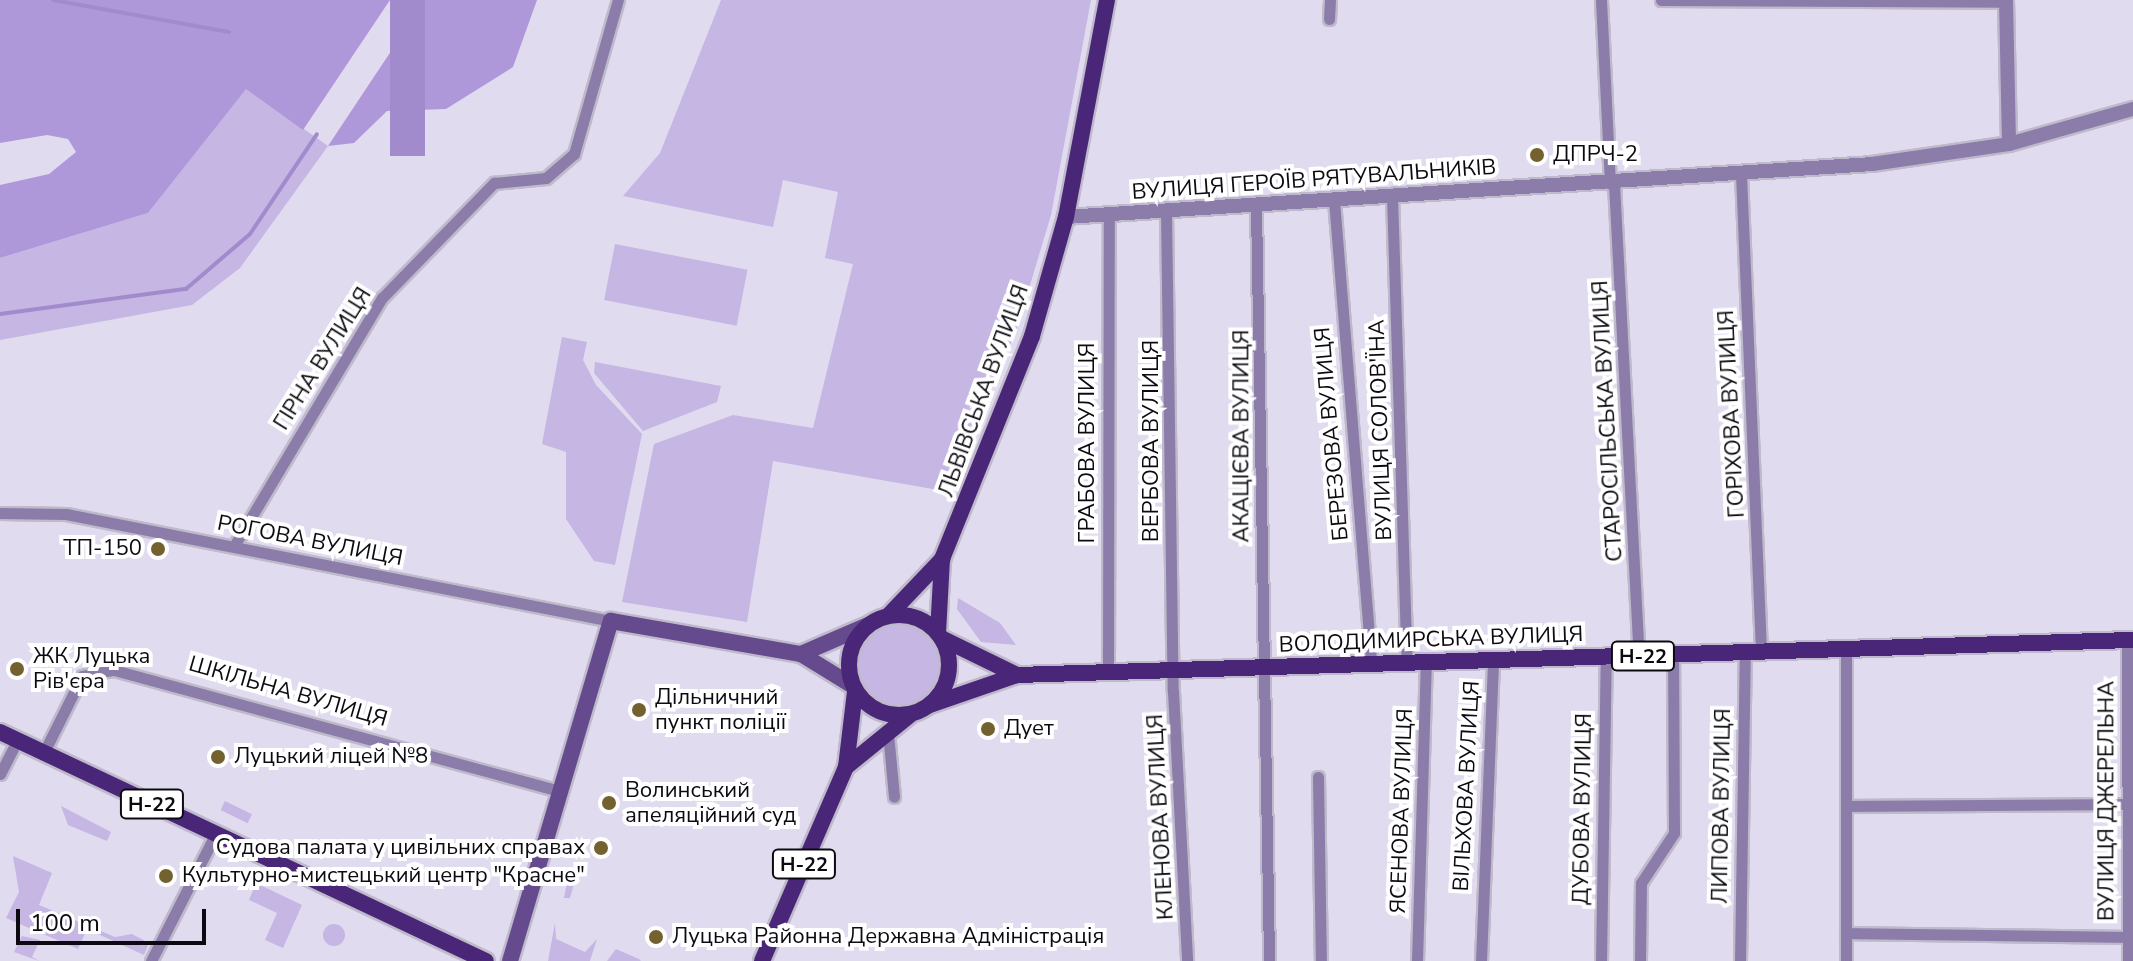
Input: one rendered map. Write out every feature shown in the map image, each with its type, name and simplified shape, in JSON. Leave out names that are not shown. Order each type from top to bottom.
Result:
[{"type":"main road","name":"ЛЬВІВСЬКА ВУЛИЦЯ","points":[[940,636],[942,559],[1032,336],[1066,217],[1107,0]]},
{"type":"main road","name":"ЛЬВІВСЬКА ВУЛИЦЯ","points":[[888,616],[942,559]]},
{"type":"main road","points":[[801,654],[888,616]]},
{"type":"main road","name":"Н-22","points":[[888,616],[924,621],[940,636]]},
{"type":"main road","points":[[510,961],[611,621],[801,654],[854,689],[879,712],[910,715]]},
{"type":"main road","name":"Н-22","points":[[762,961],[846,767],[854,689],[850,653],[868,625]]},
{"type":"main road","name":"ВОЛОДИМИРСЬКА ВУЛИЦЯ","points":[[940,636],[1017,675]]},
{"type":"main road","points":[[930,705],[949,674],[940,636]]},
{"type":"main road","name":"ВОЛОДИМИРСЬКА ВУЛИЦЯ","points":[[930,705],[1017,675],[2130,640]]},
{"type":"main road","name":"Н-22","points":[[846,767],[910,715],[930,705]]},
{"type":"main road","name":"Н-22","points":[[0,732],[486,961]]},
{"type":"street","name":"ГІРНА ВУЛИЦЯ","points":[[234,546],[382,298],[494,183],[546,178],[574,154],[618,0]]},
{"type":"street","points":[[1329,19],[1330,0]]},
{"type":"street","name":"СТАРОСІЛЬСЬКА ВУЛИЦЯ","points":[[1601,0],[1639,656]]},
{"type":"street","points":[[1661,0],[2006,1],[2009,144]]},
{"type":"street","name":"ВУЛИЦЯ ГЕРОЇВ РЯТУВАЛЬНИКІВ","points":[[1066,217],[1741,174],[2009,144],[2133,109]]},
{"type":"street","name":"ГОРІХОВА ВУЛИЦЯ","points":[[1741,174],[1753,652]]},
{"type":"street","name":"ВУЛИЦЯ СОЛОВ'ЇНА","points":[[1392,196],[1407,663]]},
{"type":"street","name":"БЕРЕЗОВА ВУЛИЦЯ","points":[[1334,200],[1371,664]]},
{"type":"street","name":"АКАЦІЄВА ВУЛИЦЯ","points":[[1256,206],[1269,961]]},
{"type":"street","name":"ВЕРБОВА ВУЛИЦЯ","points":[[1166,212],[1174,670]]},
{"type":"street","name":"ГРАБОВА ВУЛИЦЯ","points":[[1108,672],[1109,215]]},
{"type":"street","name":"РОГОВА ВУЛИЦЯ","points":[[0,513],[66,514],[611,621]]},
{"type":"street","name":"ВУЛИЦЯ ДЖЕРЕЛЬНА","points":[[2128,961],[2130,640]]},
{"type":"street","points":[[1846,649],[1846,961]]},
{"type":"street","name":"ЛИПОВА ВУЛИЦЯ","points":[[1740,961],[1753,652]]},
{"type":"street","points":[[1640,961],[1641,883],[1674,833],[1673,654]]},
{"type":"street","name":"ДУБОВА ВУЛИЦЯ","points":[[1601,961],[1606,657]]},
{"type":"street","name":"ВІЛЬХОВА ВУЛИЦЯ","points":[[1481,961],[1493,660]]},
{"type":"street","name":"ЯСЕНОВА ВУЛИЦЯ","points":[[1417,961],[1426,662]]},
{"type":"street","name":"ШКІЛЬНА ВУЛИЦЯ","points":[[44,752],[82,676],[114,670],[562,792]]},
{"type":"street","name":"КЛЕНОВА ВУЛИЦЯ","points":[[1174,670],[1187,961]]},
{"type":"street","points":[[888,733],[894,797]]},
{"type":"street","points":[[0,774],[17,740]]},
{"type":"street","points":[[1318,777],[1321,961]]},
{"type":"street","points":[[1846,806],[2127,804]]},
{"type":"street","points":[[151,961],[215,835]]},
{"type":"street","points":[[1846,933],[2127,937]]},
{"type":"shaded area","points":[[0,0],[390,0],[303,130],[246,89],[148,213],[0,258],[0,185],[49,174],[76,152],[68,139],[47,135],[0,143]]},
{"type":"shaded area","points":[[390,0],[425,0],[425,156],[390,156]]},
{"type":"shaded area","points":[[425,0],[537,0],[513,67],[446,109],[387,111],[354,143],[328,146]]},
{"type":"shaded area","points":[[721,0],[1091,0],[1051,215],[1016,332],[944,491],[773,461],[747,622],[622,602],[654,444],[733,415],[813,428],[853,264],[825,258],[838,192],[783,180],[773,227],[623,196],[660,153]]},
{"type":"shaded area","points":[[246,88],[328,146],[240,268],[192,305],[0,340],[0,258],[148,213]]},
{"type":"shaded area","points":[[615,244],[748,270],[737,326],[604,300]]},
{"type":"shaded area","points":[[562,337],[587,342],[583,360],[596,385],[642,434],[615,565],[594,561],[566,519],[566,452],[542,444]]},
{"type":"shaded area","points":[[595,362],[721,386],[717,402],[643,431],[594,373]]},
{"type":"shaded area","points":[[958,598],[1000,623],[1016,645],[981,642],[957,609]]},
{"type":"shaded area","points":[[899,625],[915,629],[928,637],[936,650],[940,666],[936,682],[928,695],[915,703],[899,707],[883,703],[870,695],[862,682],[858,666],[862,650],[870,637],[883,629]]},
{"type":"shaded area","points":[[225,801],[252,814],[248,823],[221,810]]},
{"type":"shaded area","points":[[61,806],[111,832],[107,841],[68,825]]},
{"type":"shaded area","points":[[13,856],[52,873],[39,905],[115,937],[132,934],[149,943],[144,955],[87,929],[78,949],[6,918],[19,892]]},
{"type":"shaded area","points":[[578,870],[570,898],[564,898],[569,872]]},
{"type":"shaded area","points":[[256,883],[302,905],[283,948],[265,940],[277,913],[249,900]]},
{"type":"shaded area","points":[[555,923],[556,939],[585,952],[597,939],[590,961],[548,961]]},
{"type":"shaded area","points":[[334,924],[345,935],[334,946],[323,935]]},
{"type":"shaded area","points":[[22,936],[40,940],[32,957],[39,961],[14,952]]},
{"type":"shaded area","points":[[616,949],[639,959],[641,961],[607,961]]},
{"type":"waterway","points":[[53,0],[229,32]]},
{"type":"waterway","points":[[0,314],[186,289],[250,234],[317,134]]},
{"type":"place","name":"ДПРЧ-2","points":[[1537,155]]},
{"type":"place","name":"ТП-150","points":[[158,549]]},
{"type":"place","name":"ЖК Луцька Рів'єра","points":[[17,669]]},
{"type":"place","name":"Дільничний пункт поліції","points":[[639,710]]},
{"type":"place","name":"Дует","points":[[988,729]]},
{"type":"place","name":"Луцький ліцей №8","points":[[218,757]]},
{"type":"place","name":"Волинський апеляційний суд","points":[[609,803]]},
{"type":"place","name":"Судова палата у цивільних справах","points":[[601,848]]},
{"type":"place","name":"Культурно-мистецький центр \"Красне\"","points":[[166,876]]},
{"type":"place","name":"Луцька Районна Державна Адміністрація","points":[[656,937]]}]
